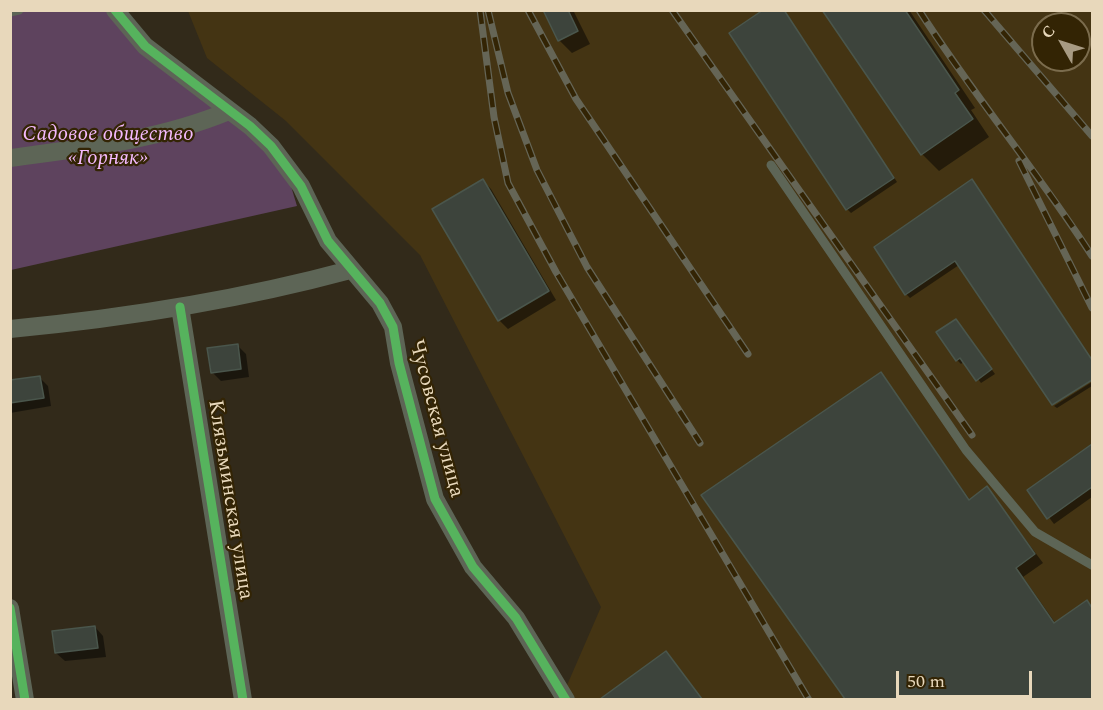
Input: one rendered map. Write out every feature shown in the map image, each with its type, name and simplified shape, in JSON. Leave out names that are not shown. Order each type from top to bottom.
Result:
[{"type":"street","name":"Чусовская улица","points":[[115,10],[145,46],[250,126],[287,164],[328,241],[350,270],[363,280],[393,327],[399,363],[435,499],[473,567],[516,618],[561,698]]},
{"type":"street","points":[[10,158],[90,148],[140,138],[189,127],[229,111]]},
{"type":"street","points":[[10,329],[180,307],[291,286],[350,270]]},
{"type":"street","name":"Клязьминская улица","points":[[180,307],[243,699]]},
{"type":"street","points":[[10,608],[25,699]]},
{"type":"lane","points":[[10,12],[19,10]]},
{"type":"lane","points":[[771,165],[966,450],[1035,532],[1092,565]]},
{"type":"shaded area","points":[[188,11],[1092,11],[1092,699],[561,699],[601,607],[420,255],[286,121],[207,58]]},
{"type":"green space","name":"Садовое общество «Горняк»","points":[[10,11],[111,11],[274,159],[290,183],[297,206],[11,270]]},
{"type":"building","points":[[543,10],[568,10],[578,31],[558,41]]},
{"type":"building","points":[[763,10],[784,10],[894,178],[846,210],[729,33]]},
{"type":"building","points":[[822,10],[905,10],[959,90],[955,93],[973,119],[921,155]]},
{"type":"building","points":[[483,179],[549,291],[498,321],[432,209]]},
{"type":"building","points":[[972,179],[1092,360],[1092,380],[1052,405],[955,261],[905,295],[874,247]]},
{"type":"building","points":[[956,319],[992,369],[976,381],[960,358],[956,361],[936,332]]},
{"type":"building","points":[[238,344],[241,369],[211,373],[207,348]]},
{"type":"building","points":[[881,372],[969,500],[987,486],[1035,554],[1016,568],[1054,623],[1087,600],[1092,608],[1092,699],[845,699],[701,495]]},
{"type":"building","points":[[40,376],[44,398],[10,403],[10,380]]},
{"type":"building","points":[[1092,444],[1092,487],[1047,519],[1027,490]]},
{"type":"building","points":[[95,626],[98,648],[55,653],[52,631]]},
{"type":"building","points":[[666,651],[702,699],[600,699]]},
{"type":"railway","points":[[480,10],[494,117],[508,183],[556,272],[809,700]]},
{"type":"railway","points":[[488,10],[508,93],[537,170],[587,267],[700,443]]},
{"type":"railway","points":[[528,10],[576,99],[748,354]]},
{"type":"railway","points":[[672,10],[972,435]]},
{"type":"railway","points":[[919,10],[1092,256]]},
{"type":"railway","points":[[984,10],[1092,136]]},
{"type":"railway","points":[[1019,161],[1092,308]]},
{"type":"cycle path","points":[[115,10],[145,46],[250,126],[271,146],[301,186],[328,241],[380,303],[393,327],[399,363],[435,499],[473,567],[516,618],[566,700]]},
{"type":"cycle path","points":[[180,307],[243,700]]},
{"type":"cycle path","points":[[10,608],[25,700]]}]
